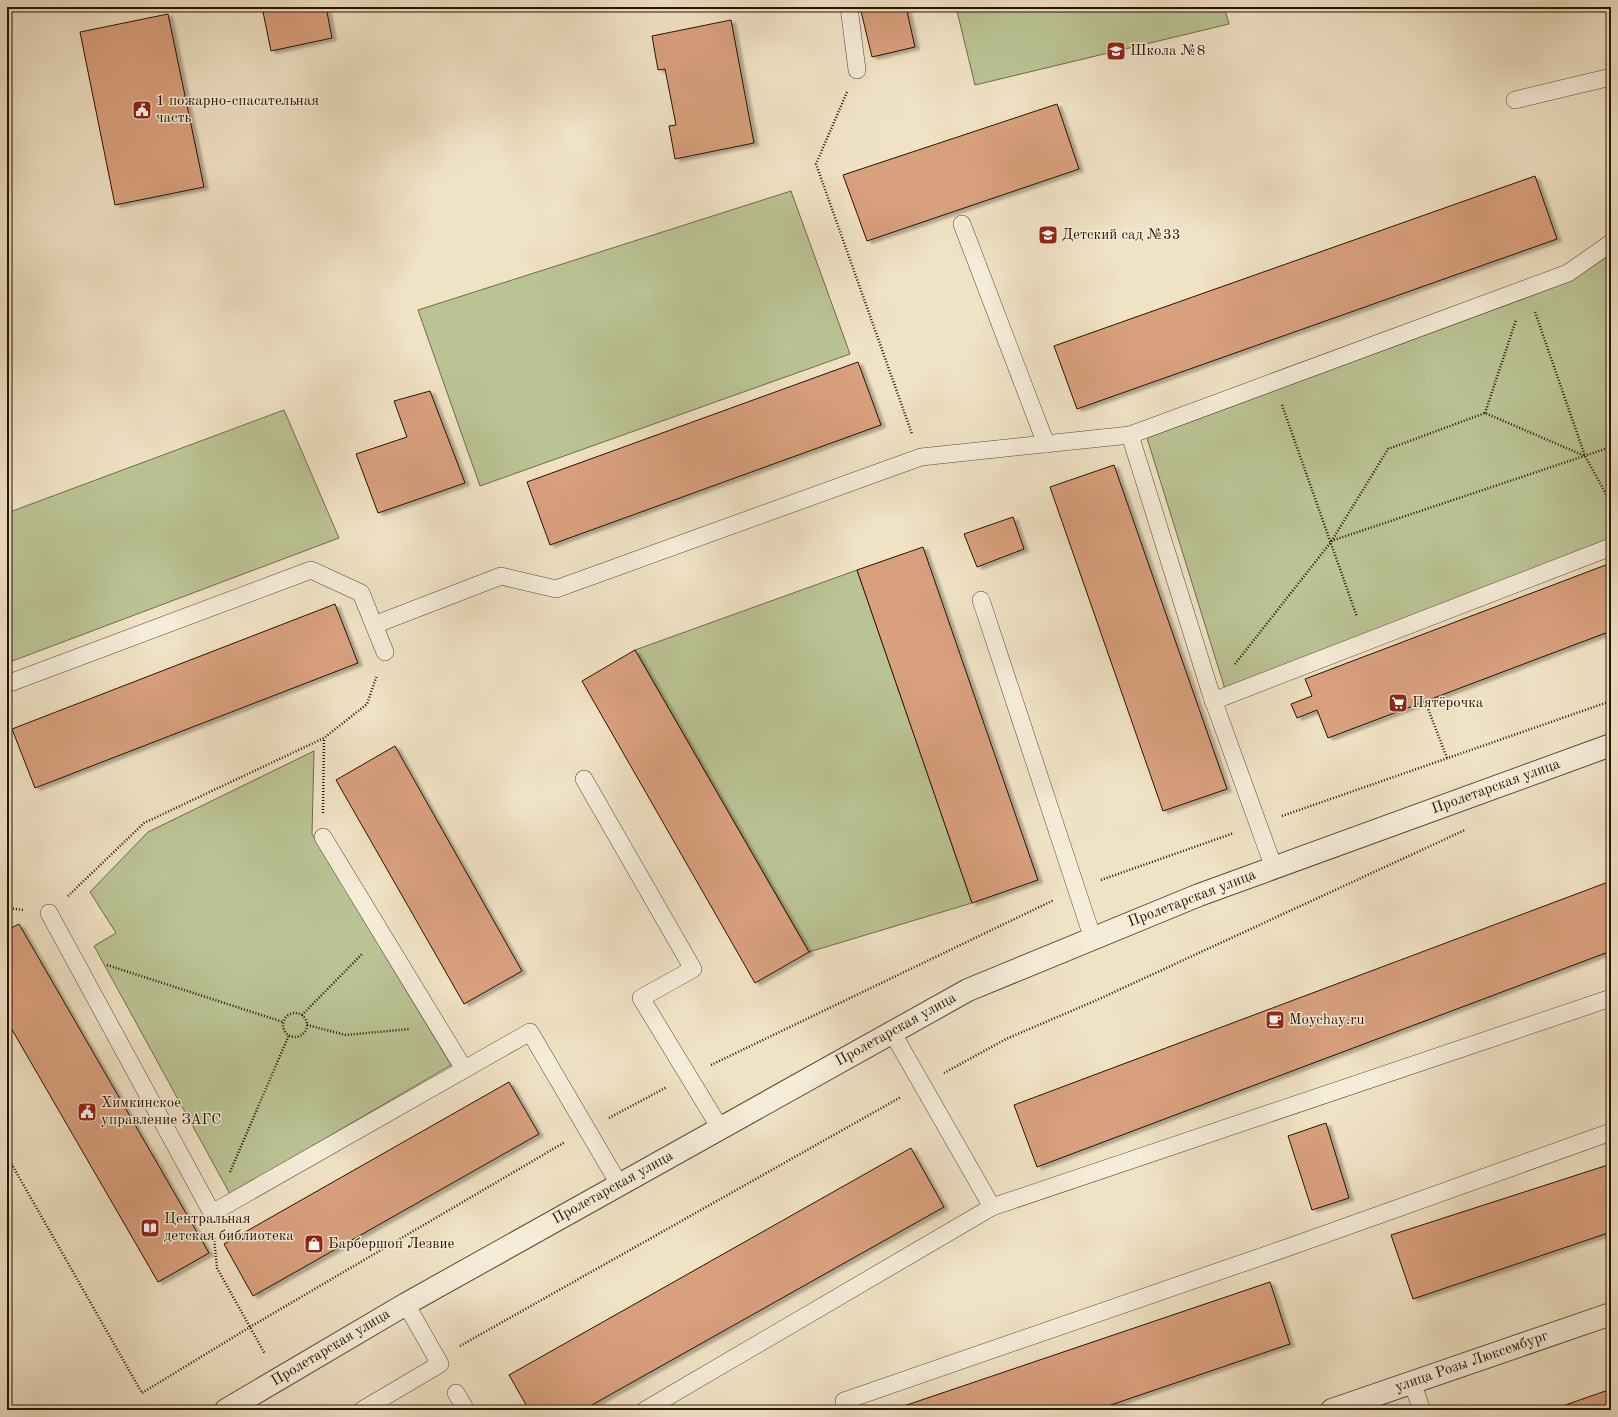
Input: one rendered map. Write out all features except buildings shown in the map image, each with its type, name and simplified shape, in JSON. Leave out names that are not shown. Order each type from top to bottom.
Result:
[{"type":"street","name":"Пролетарская улица","points":[[226,1410],[406,1304],[968,990],[1200,895],[1611,745]]},
{"type":"street","name":"улица Розы Люксембург","points":[[1332,1410],[1611,1314]]},
{"type":"lane","points":[[850,7],[857,70]]},
{"type":"lane","points":[[1515,100],[1611,78]]},
{"type":"lane","points":[[962,224],[1046,444]]},
{"type":"lane","points":[[374,625],[501,576],[556,588],[921,457],[1130,435],[1568,273],[1611,243]]},
{"type":"lane","points":[[1130,435],[1212,698],[1274,868]]},
{"type":"lane","points":[[1212,698],[1366,642],[1611,547]]},
{"type":"lane","points":[[7,684],[311,570],[361,593],[385,652]]},
{"type":"lane","points":[[981,600],[1093,939]]},
{"type":"lane","points":[[584,779],[693,969],[641,998],[720,1128]]},
{"type":"lane","points":[[323,837],[464,1069]]},
{"type":"lane","points":[[49,913],[212,1212],[530,1032],[619,1184]]},
{"type":"lane","points":[[645,1410],[992,1207],[1611,998]]},
{"type":"lane","points":[[892,1032],[992,1207]]},
{"type":"lane","points":[[848,1410],[844,1401],[1292,1246],[1611,1132]]},
{"type":"lane","points":[[362,1410],[440,1364],[406,1304]]},
{"type":"lane","points":[[1412,1383],[1422,1410]]},
{"type":"lane","points":[[456,1393],[466,1410]]},
{"type":"path","points":[[857,70],[816,164],[921,457]]},
{"type":"path","points":[[1485,413],[1526,289]]},
{"type":"path","points":[[1526,289],[1585,456],[1611,503]]},
{"type":"path","points":[[1273,382],[1366,642]]},
{"type":"path","points":[[1212,698],[1331,542],[1388,449],[1485,413],[1585,456]]},
{"type":"path","points":[[1331,542],[1611,447]]},
{"type":"path","points":[[49,913],[144,823],[324,738],[367,704],[385,652]]},
{"type":"path","points":[[1426,701],[1447,758]]},
{"type":"path","points":[[7,1156],[142,1392],[587,1129],[688,1076],[1077,889],[1258,824],[1611,701]]},
{"type":"path","points":[[323,837],[324,738]]},
{"type":"path","points":[[440,1364],[452,1350],[1006,1039],[1096,1000],[1466,830]]},
{"type":"path","points":[[302,1015],[382,934]]},
{"type":"path","points":[[70,953],[284,1022]]},
{"type":"path","points":[[295,1013],[302,1015],[307,1025],[304,1033],[293,1036],[289,1035],[284,1029],[285,1018],[295,1013]]},
{"type":"path","points":[[307,1025],[346,1035],[438,1026]]},
{"type":"path","points":[[279,1378],[217,1268],[212,1212],[289,1035]]},
{"type":"green space","points":[[956,7],[1224,7],[1229,24],[975,85]]},
{"type":"green space","points":[[791,191],[850,354],[480,486],[418,310]]},
{"type":"green space","points":[[1611,254],[1611,539],[1225,689],[1147,438],[1571,281]]},
{"type":"green space","points":[[284,410],[339,538],[7,663],[7,513]]},
{"type":"green space","points":[[857,570],[972,903],[809,952],[635,650]]},
{"type":"green space","points":[[314,751],[312,834],[451,1065],[230,1194],[94,946],[116,933],[90,892],[148,832]]},
{"type":"place","name":"Школа №8","points":[[1116,51]]},
{"type":"place","name":"1 пожарно-спасательная часть","points":[[142,110]]},
{"type":"place","name":"Детский сад №33","points":[[1048,235]]},
{"type":"place","name":"Пятёрочка","points":[[1398,703]]},
{"type":"place","name":"Moychay.ru","points":[[1275,1020]]},
{"type":"place","name":"Химкинское управление ЗАГС","points":[[87,1112]]},
{"type":"place","name":"Центральная детская библиотека","points":[[150,1228]]},
{"type":"place","name":"Барбершоп Лезвие","points":[[314,1244]]}]
